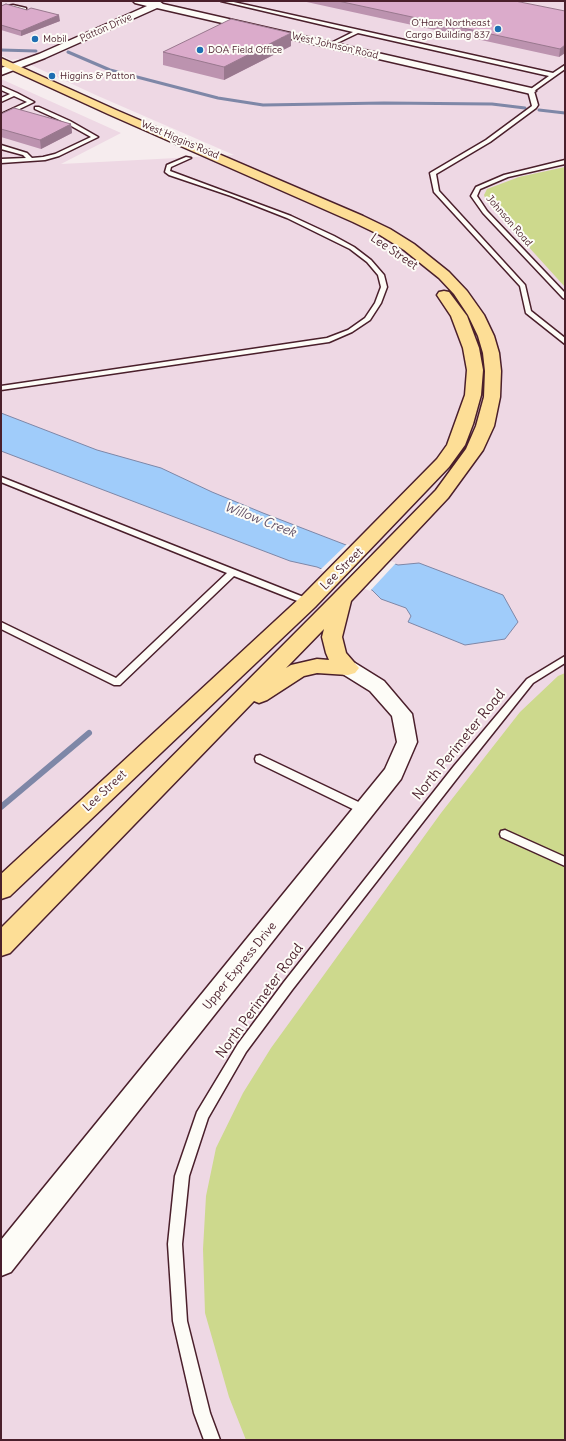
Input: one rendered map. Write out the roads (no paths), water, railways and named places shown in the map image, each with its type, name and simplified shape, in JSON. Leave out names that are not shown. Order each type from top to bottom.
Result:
[{"type":"main road","name":"West Higgins Road","points":[[1,61],[112,112],[358,219]]},
{"type":"main road","name":"West Higgins Road","points":[[1,72],[56,99],[188,158],[332,217]]},
{"type":"main road","name":"Lee Street","points":[[1,888],[308,602],[438,468],[456,444],[470,408],[473,396],[475,370],[471,348],[459,316],[445,296],[408,260],[383,242],[332,217]]},
{"type":"main road","name":"Lee Street","points":[[1,945],[348,592],[442,494],[474,450],[485,426],[492,397],[493,371],[491,353],[486,336],[476,315],[460,291],[444,275],[409,247],[385,232],[358,219]]},
{"type":"main road","points":[[348,592],[332,637],[339,658],[348,668]]},
{"type":"main road","points":[[220,722],[282,679],[298,670],[317,666],[348,668]]},
{"type":"street","name":"West Johnson Road","points":[[138,1],[531,91]]},
{"type":"street","name":"Patton Drive","points":[[1,72],[167,1]]},
{"type":"street","name":"Upper Express Drive","points":[[1,1262],[394,773],[407,742],[402,714],[377,686],[348,668]]},
{"type":"lane","points":[[223,1],[553,75]]},
{"type":"lane","points":[[1,8],[13,6],[24,9]]},
{"type":"lane","points":[[331,45],[358,31]]},
{"type":"lane","points":[[565,67],[531,91],[535,105],[534,107],[488,141],[433,173],[436,191],[523,286],[528,312],[565,342]]},
{"type":"lane","points":[[1,88],[31,102],[1,116]]},
{"type":"lane","points":[[1,100],[15,94]]},
{"type":"lane","points":[[1,161],[43,159],[57,155],[95,136],[37,108]]},
{"type":"lane","points":[[1,147],[25,154],[31,159]]},
{"type":"lane","points":[[1,388],[329,340],[350,332],[368,319],[378,303],[384,288],[381,274],[369,261],[352,248],[289,217],[233,195],[171,174],[167,171],[169,166],[188,158]]},
{"type":"lane","name":"Johnson Road","points":[[565,162],[506,176],[478,188],[474,196],[485,212],[565,297]]},
{"type":"lane","points":[[1,479],[308,602]]},
{"type":"lane","points":[[1,625],[117,683],[233,572]]},
{"type":"lane","name":"North Perimeter Road","points":[[212,1440],[202,1413],[180,1321],[176,1244],[182,1176],[202,1116],[242,1048],[288,986],[458,769],[530,681],[565,659]]},
{"type":"lane","points":[[260,759],[365,810]]},
{"type":"lane","points":[[505,834],[565,862]]},
{"type":"water","name":"Willow Creek","points":[[1,413],[97,450],[161,468],[212,492],[263,513],[398,565],[419,563],[503,595],[518,622],[505,639],[465,645],[408,622],[411,616],[406,608],[381,599],[372,590],[317,567],[290,561],[1,451]]},
{"type":"waterway","points":[[1,50],[36,51]]},
{"type":"waterway","points":[[68,52],[110,70],[218,98],[263,105],[384,103],[492,104],[525,108]]},
{"type":"waterway","points":[[539,110],[565,113]]},
{"type":"waterway","points":[[1,807],[89,733]]},
{"type":"place","name":"O'Hare Northeast Cargo Building 837","points":[[498,29]]},
{"type":"place","name":"Mobil","points":[[35,39]]},
{"type":"place","name":"DOA Field Office","points":[[200,50]]},
{"type":"place","name":"Higgins & Patton","points":[[52,76]]}]
